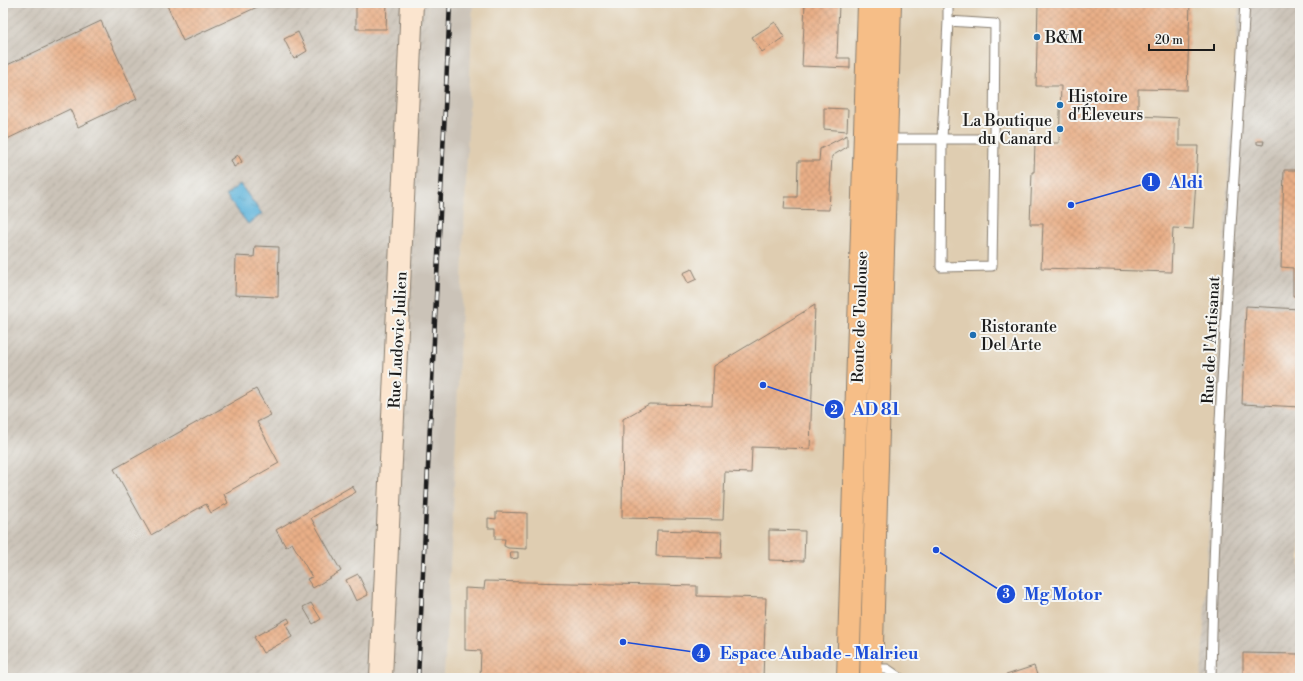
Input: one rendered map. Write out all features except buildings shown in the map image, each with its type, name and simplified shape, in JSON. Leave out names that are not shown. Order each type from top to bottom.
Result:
[{"type":"main road","name":"Rue Ludovic Julien","points":[[381,678],[412,3]]},
{"type":"main road","name":"Route de Toulouse","points":[[860,671],[869,3]]},
{"type":"main road","points":[[860,671],[886,139],[890,3]]},
{"type":"lane","points":[[948,3],[942,139],[942,267],[992,266],[995,24],[948,21]]},
{"type":"lane","name":"Rue de l'Artisanat","points":[[1210,678],[1213,580],[1227,288],[1245,3]]},
{"type":"lane","points":[[886,139],[994,139]]},
{"type":"lane","points":[[860,671],[887,669],[900,678]]},
{"type":"shaded area","points":[[3,3],[428,3],[395,678],[3,678]]},
{"type":"shaded area","points":[[428,3],[473,3],[453,515],[444,678],[395,678]]},
{"type":"shaded area","points":[[473,3],[1239,3],[1221,287],[1201,678],[444,678],[453,515]]},
{"type":"shaded area","points":[[1239,3],[1300,3],[1300,678],[1201,678],[1221,287]]},
{"type":"water","points":[[240,184],[262,214],[248,224],[226,195]]},
{"type":"railway","points":[[418,678],[450,3]]},
{"type":"place","name":"B&M","points":[[1037,37]]},
{"type":"place","name":"Histoire d'Éleveurs","points":[[1060,105]]},
{"type":"place","name":"La Boutique du Canard","points":[[1060,129]]},
{"type":"place","name":"Aldi","points":[[1071,205]]},
{"type":"place","name":"Ristorante Del Arte","points":[[973,335]]},
{"type":"place","name":"AD 81","points":[[763,385]]},
{"type":"place","name":"Mg Motor","points":[[936,550]]},
{"type":"place","name":"Espace Aubade - Malrieu","points":[[623,642]]}]
